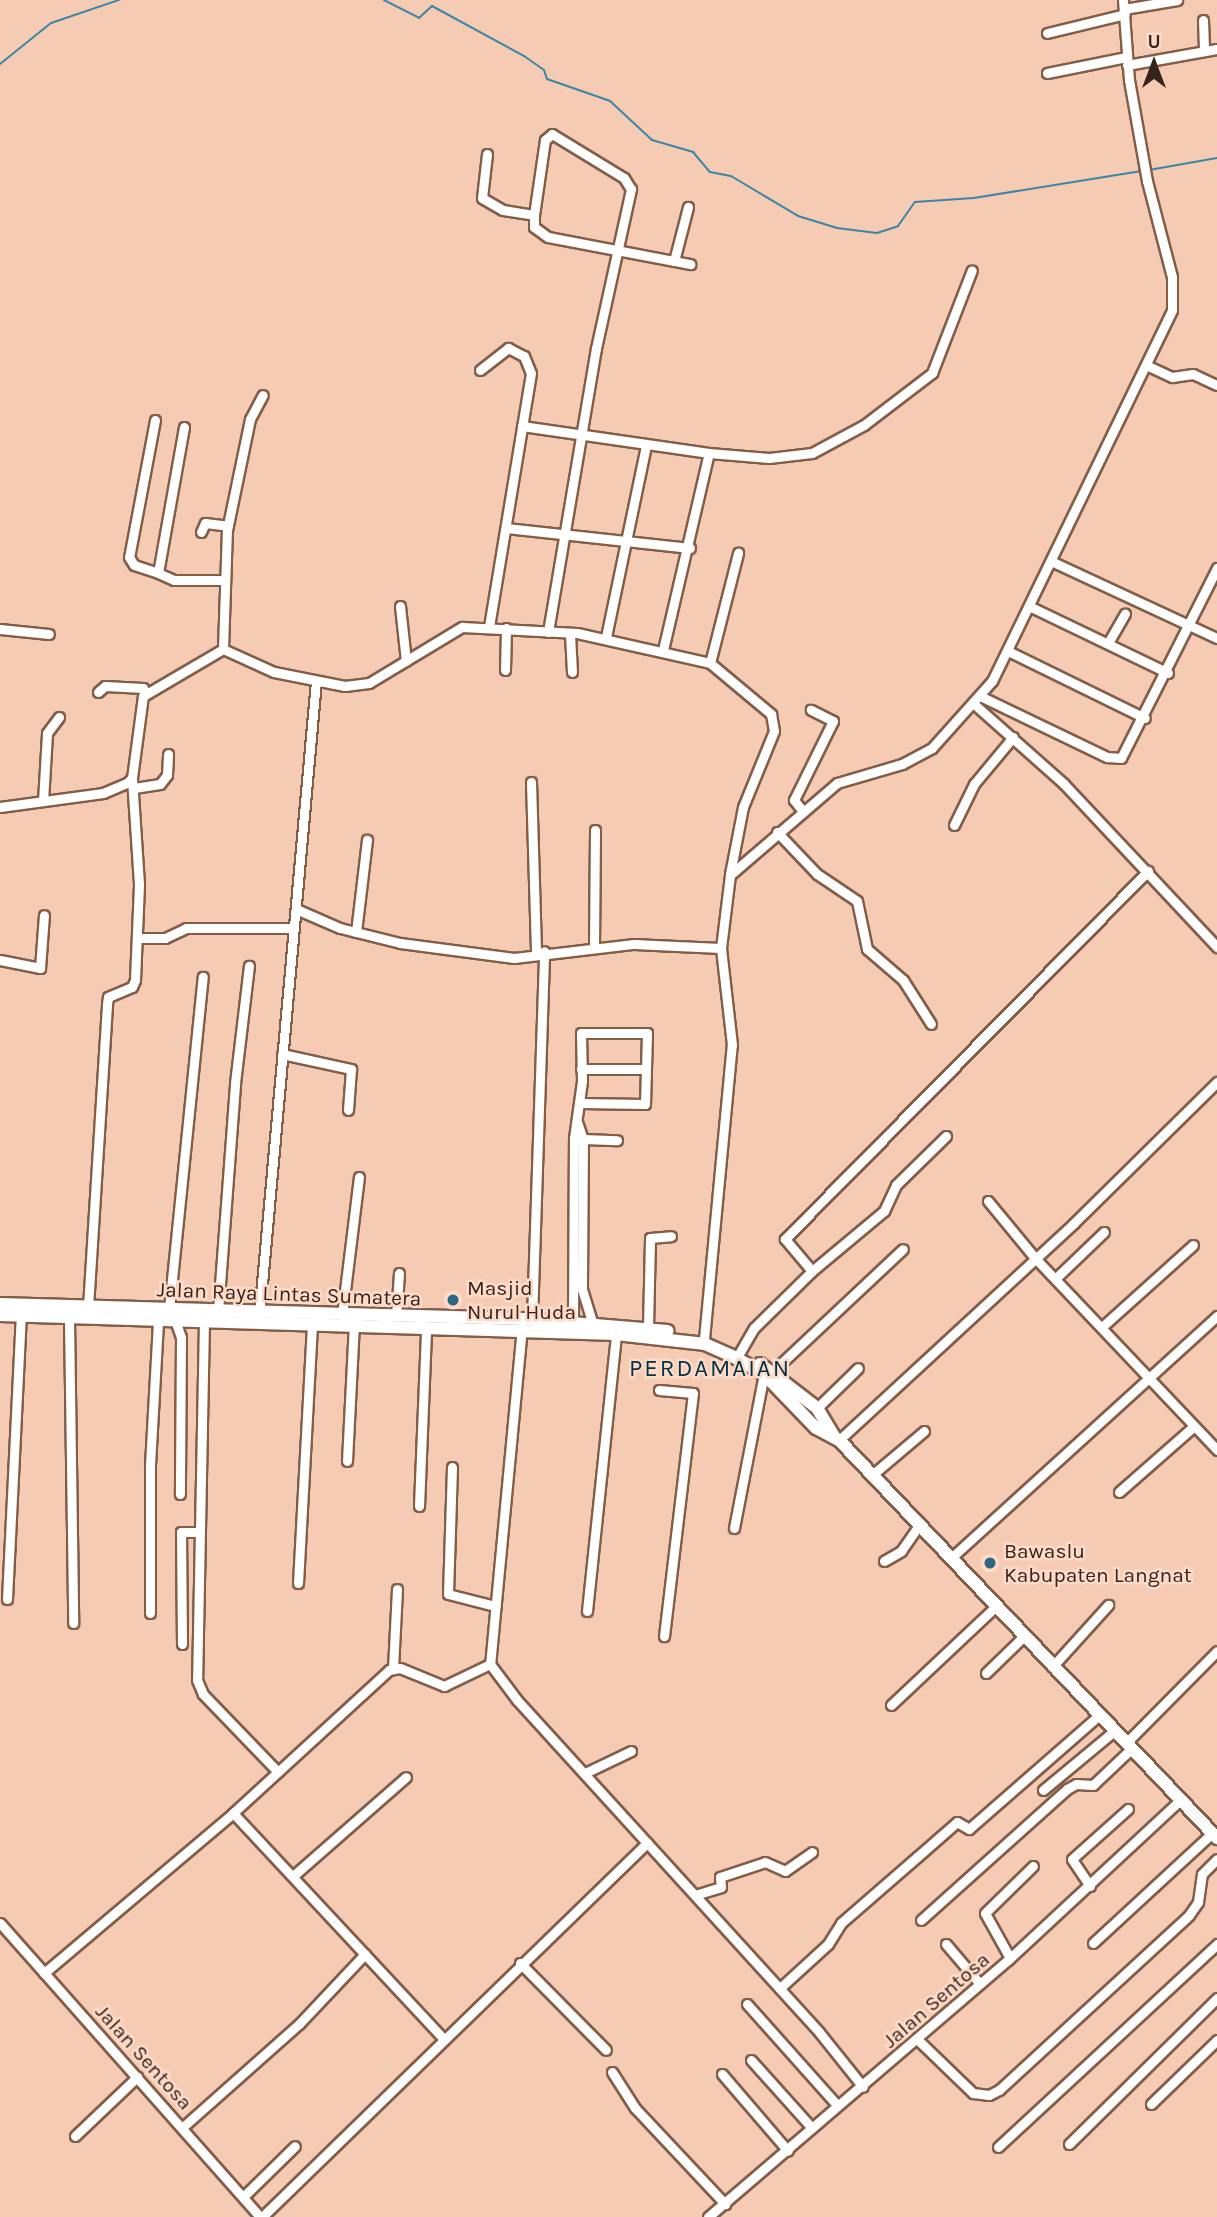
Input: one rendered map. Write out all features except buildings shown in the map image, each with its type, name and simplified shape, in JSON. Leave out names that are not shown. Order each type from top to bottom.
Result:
[{"type":"highway","name":"Jalan Raya Lintas Sumatera","points":[[0,1304],[88,1307],[172,1315],[204,1321],[342,1315],[526,1323],[705,1345],[768,1372],[816,1429],[837,1438]]},
{"type":"highway","name":"Jalan Raya Lintas Sumatera","points":[[0,1315],[158,1322],[172,1315],[218,1311],[312,1325],[426,1328],[573,1322],[648,1327],[704,1339],[740,1352],[817,1408],[837,1438],[1214,1836]]},
{"type":"street","points":[[1047,33],[1124,8],[1177,0]]},
{"type":"street","points":[[730,875],[776,832],[837,783],[922,756],[942,741],[977,700],[1010,652],[1172,310],[1174,294],[1143,162],[1127,61],[1124,8]]},
{"type":"street","points":[[1203,20],[1204,50]]},
{"type":"street","points":[[1047,73],[1217,49]]},
{"type":"street","points":[[548,632],[596,348],[618,249],[630,195],[627,181],[552,134],[545,140],[534,227],[548,237],[618,249],[690,264]]},
{"type":"street","points":[[487,154],[484,203],[534,215]]},
{"type":"street","points":[[674,261],[688,207]]},
{"type":"street","points":[[522,426],[709,453],[769,458],[811,453],[900,400],[932,373],[972,270]]},
{"type":"street","points":[[480,370],[505,348],[524,356],[531,373],[489,626]]},
{"type":"street","points":[[1146,365],[1172,377],[1194,374],[1217,385]]},
{"type":"street","points":[[223,649],[228,526],[250,419],[263,395]]},
{"type":"street","points":[[155,420],[130,557],[134,565],[174,580],[224,580]]},
{"type":"street","points":[[158,573],[184,427]]},
{"type":"street","points":[[606,638],[646,445]]},
{"type":"street","points":[[663,650],[690,548],[709,453]]},
{"type":"street","points":[[201,532],[205,523],[228,526]]},
{"type":"street","points":[[506,528],[690,548]]},
{"type":"street","points":[[710,663],[738,553]]},
{"type":"street","points":[[1053,562],[1217,638]]},
{"type":"street","points":[[977,700],[1115,760],[1126,754],[1191,627],[1217,568]]},
{"type":"street","points":[[400,606],[406,661]]},
{"type":"street","points":[[1031,607],[1168,673]]},
{"type":"street","points":[[1108,643],[1125,613]]},
{"type":"street","points":[[223,649],[274,672],[345,686],[369,683],[462,627],[489,626],[606,638],[710,663],[768,710],[774,725],[743,807],[730,875],[721,948],[732,1045],[704,1339]]},
{"type":"street","points":[[505,670],[506,628]]},
{"type":"street","points":[[0,629],[49,634]]},
{"type":"street","points":[[570,634],[572,672]]},
{"type":"street","points":[[88,1307],[107,1004],[113,994],[132,987],[138,938],[133,783],[137,714],[145,693],[223,649]]},
{"type":"street","points":[[1010,652],[1144,718]]},
{"type":"street","points":[[259,1317],[316,681]]},
{"type":"street","points":[[98,692],[105,686],[143,688],[145,693]]},
{"type":"street","points":[[977,700],[1148,871],[1217,947]]},
{"type":"street","points":[[802,810],[795,798],[833,721],[811,710]]},
{"type":"street","points":[[43,801],[47,733],[59,717]]},
{"type":"street","points":[[954,825],[974,784],[1013,737]]},
{"type":"street","points":[[0,807],[103,793],[133,783],[160,784],[167,775],[168,754]]},
{"type":"street","points":[[531,782],[540,953],[526,1323],[503,1563],[495,1606],[490,1664],[780,1988],[863,2087]]},
{"type":"street","points":[[594,946],[595,830]]},
{"type":"street","points":[[776,832],[817,874],[857,901],[867,949],[898,975],[931,1024]]},
{"type":"street","points":[[356,932],[367,840]]},
{"type":"street","points":[[812,1271],[785,1239],[1148,871]]},
{"type":"street","points":[[296,908],[356,932],[400,943],[514,958],[594,946],[721,948]]},
{"type":"street","points":[[0,967],[40,968],[44,915]]},
{"type":"street","points":[[138,938],[165,938],[186,928],[293,928]]},
{"type":"street","points":[[0,960],[22,967]]},
{"type":"street","points":[[218,1311],[249,965]]},
{"type":"street","points":[[180,1493],[181,1337],[172,1315],[203,977]]},
{"type":"street","points":[[573,1322],[581,1033],[647,1033],[645,1104],[580,1103]]},
{"type":"street","points":[[282,1054],[351,1069],[348,1110]]},
{"type":"street","points":[[581,1069],[645,1069]]},
{"type":"street","points":[[837,1438],[1035,1258],[1217,1082]]},
{"type":"street","points":[[577,1122],[583,1139],[582,1289],[593,1324]]},
{"type":"street","points":[[740,1352],[754,1328],[812,1271],[884,1210],[896,1185],[946,1136]]},
{"type":"street","points":[[583,1139],[617,1140]]},
{"type":"street","points":[[342,1315],[359,1177]]},
{"type":"street","points":[[988,1201],[1035,1258],[1057,1277],[1217,1451]]},
{"type":"street","points":[[1057,1277],[1104,1232]]},
{"type":"street","points":[[648,1327],[650,1238],[671,1236]]},
{"type":"street","points":[[1103,1326],[1193,1245]]},
{"type":"street","points":[[734,1528],[768,1372],[903,1249]]},
{"type":"street","points":[[396,1316],[399,1273]]},
{"type":"street","points":[[6,1599],[21,1316]]},
{"type":"street","points":[[951,1558],[1217,1316]]},
{"type":"street","points":[[69,1318],[73,1623]]},
{"type":"street","points":[[204,1321],[197,1680],[203,1694],[278,1772]]},
{"type":"street","points":[[150,1613],[150,1465],[158,1322]]},
{"type":"street","points":[[298,1583],[312,1325]]},
{"type":"street","points":[[347,1461],[354,1325]]},
{"type":"street","points":[[419,1506],[426,1328]]},
{"type":"street","points":[[587,1611],[616,1334]]},
{"type":"street","points":[[817,1408],[858,1368]]},
{"type":"street","points":[[659,1390],[693,1393],[664,1636]]},
{"type":"street","points":[[1119,1492],[1194,1426]]},
{"type":"street","points":[[872,1475],[924,1431]]},
{"type":"street","points":[[452,1467],[448,1594],[495,1606]]},
{"type":"street","points":[[884,1562],[901,1551],[919,1525]]},
{"type":"street","points":[[181,1644],[181,1532],[200,1532]]},
{"type":"street","points":[[44,1973],[233,1813],[393,1668],[397,1589]]},
{"type":"street","points":[[1052,1667],[1108,1605]]},
{"type":"street","points":[[891,1705],[995,1607]]},
{"type":"street","points":[[986,1673],[1023,1637]]},
{"type":"street","points":[[921,1920],[1067,1789],[1076,1784],[1093,1785],[1217,1651]]},
{"type":"street","points":[[393,1668],[444,1686],[490,1664]]},
{"type":"street","points":[[780,1988],[828,1944],[841,1923],[916,1857],[957,1822],[969,1829],[1098,1715]]},
{"type":"street","points":[[1043,1790],[1114,1731]]},
{"type":"street","points":[[585,1773],[631,1751]]},
{"type":"street","points":[[293,1875],[406,1777]]},
{"type":"street","name":"Jalan Sentosa","points":[[712,2216],[837,2105],[863,2087],[1010,1958],[1180,1800]]},
{"type":"street","points":[[1090,1886],[1072,1859],[1128,1809]]},
{"type":"street","points":[[233,1813],[444,2039]]},
{"type":"street","points":[[1093,1943],[1214,1836]]},
{"type":"street","points":[[261,2217],[520,1963],[648,1843]]},
{"type":"street","points":[[695,1895],[721,1887],[720,1877],[765,1862],[785,1871],[811,1852]]},
{"type":"street","points":[[918,2039],[967,2090],[980,2095],[999,2090],[1189,1915],[1196,1906],[1202,1874],[1217,1859]]},
{"type":"street","points":[[1010,1958],[985,1913],[1033,1866]]},
{"type":"street","name":"Jalan Sentosa","points":[[0,1923],[184,2126],[261,2217]]},
{"type":"street","points":[[946,1944],[980,1984]]},
{"type":"street","points":[[998,2147],[1217,1944]]},
{"type":"street","points":[[184,2126],[299,2024],[365,1954]]},
{"type":"street","points":[[520,1963],[606,2050]]},
{"type":"street","points":[[1069,2144],[1217,1998]]},
{"type":"street","points":[[747,2004],[837,2105]]},
{"type":"street","points":[[1151,2104],[1217,2040]]},
{"type":"street","points":[[751,2060],[812,2127]]},
{"type":"street","points":[[612,2072],[635,2108],[725,2204]]},
{"type":"street","points":[[722,2074],[788,2151]]},
{"type":"street","points":[[75,2136],[137,2077]]},
{"type":"street","points":[[244,2196],[295,2146]]},
{"type":"waterway","points":[[0,64],[51,23],[119,0]]},
{"type":"waterway","points":[[384,0],[419,18],[432,6],[524,56],[544,70],[547,79],[610,101],[652,140],[693,152],[710,172],[731,176],[798,216],[837,228],[877,233],[898,226],[915,202],[974,198],[1140,171]]},
{"type":"waterway","points":[[1149,170],[1217,158]]},
{"type":"place","name":"Masjid Nurul Huda","points":[[453,1300]]},
{"type":"place","name":"Bawaslu Kabupaten Langnat","points":[[990,1563]]},
{"type":"district","name":"PERDAMAIAN","points":[[710,1369]]}]
